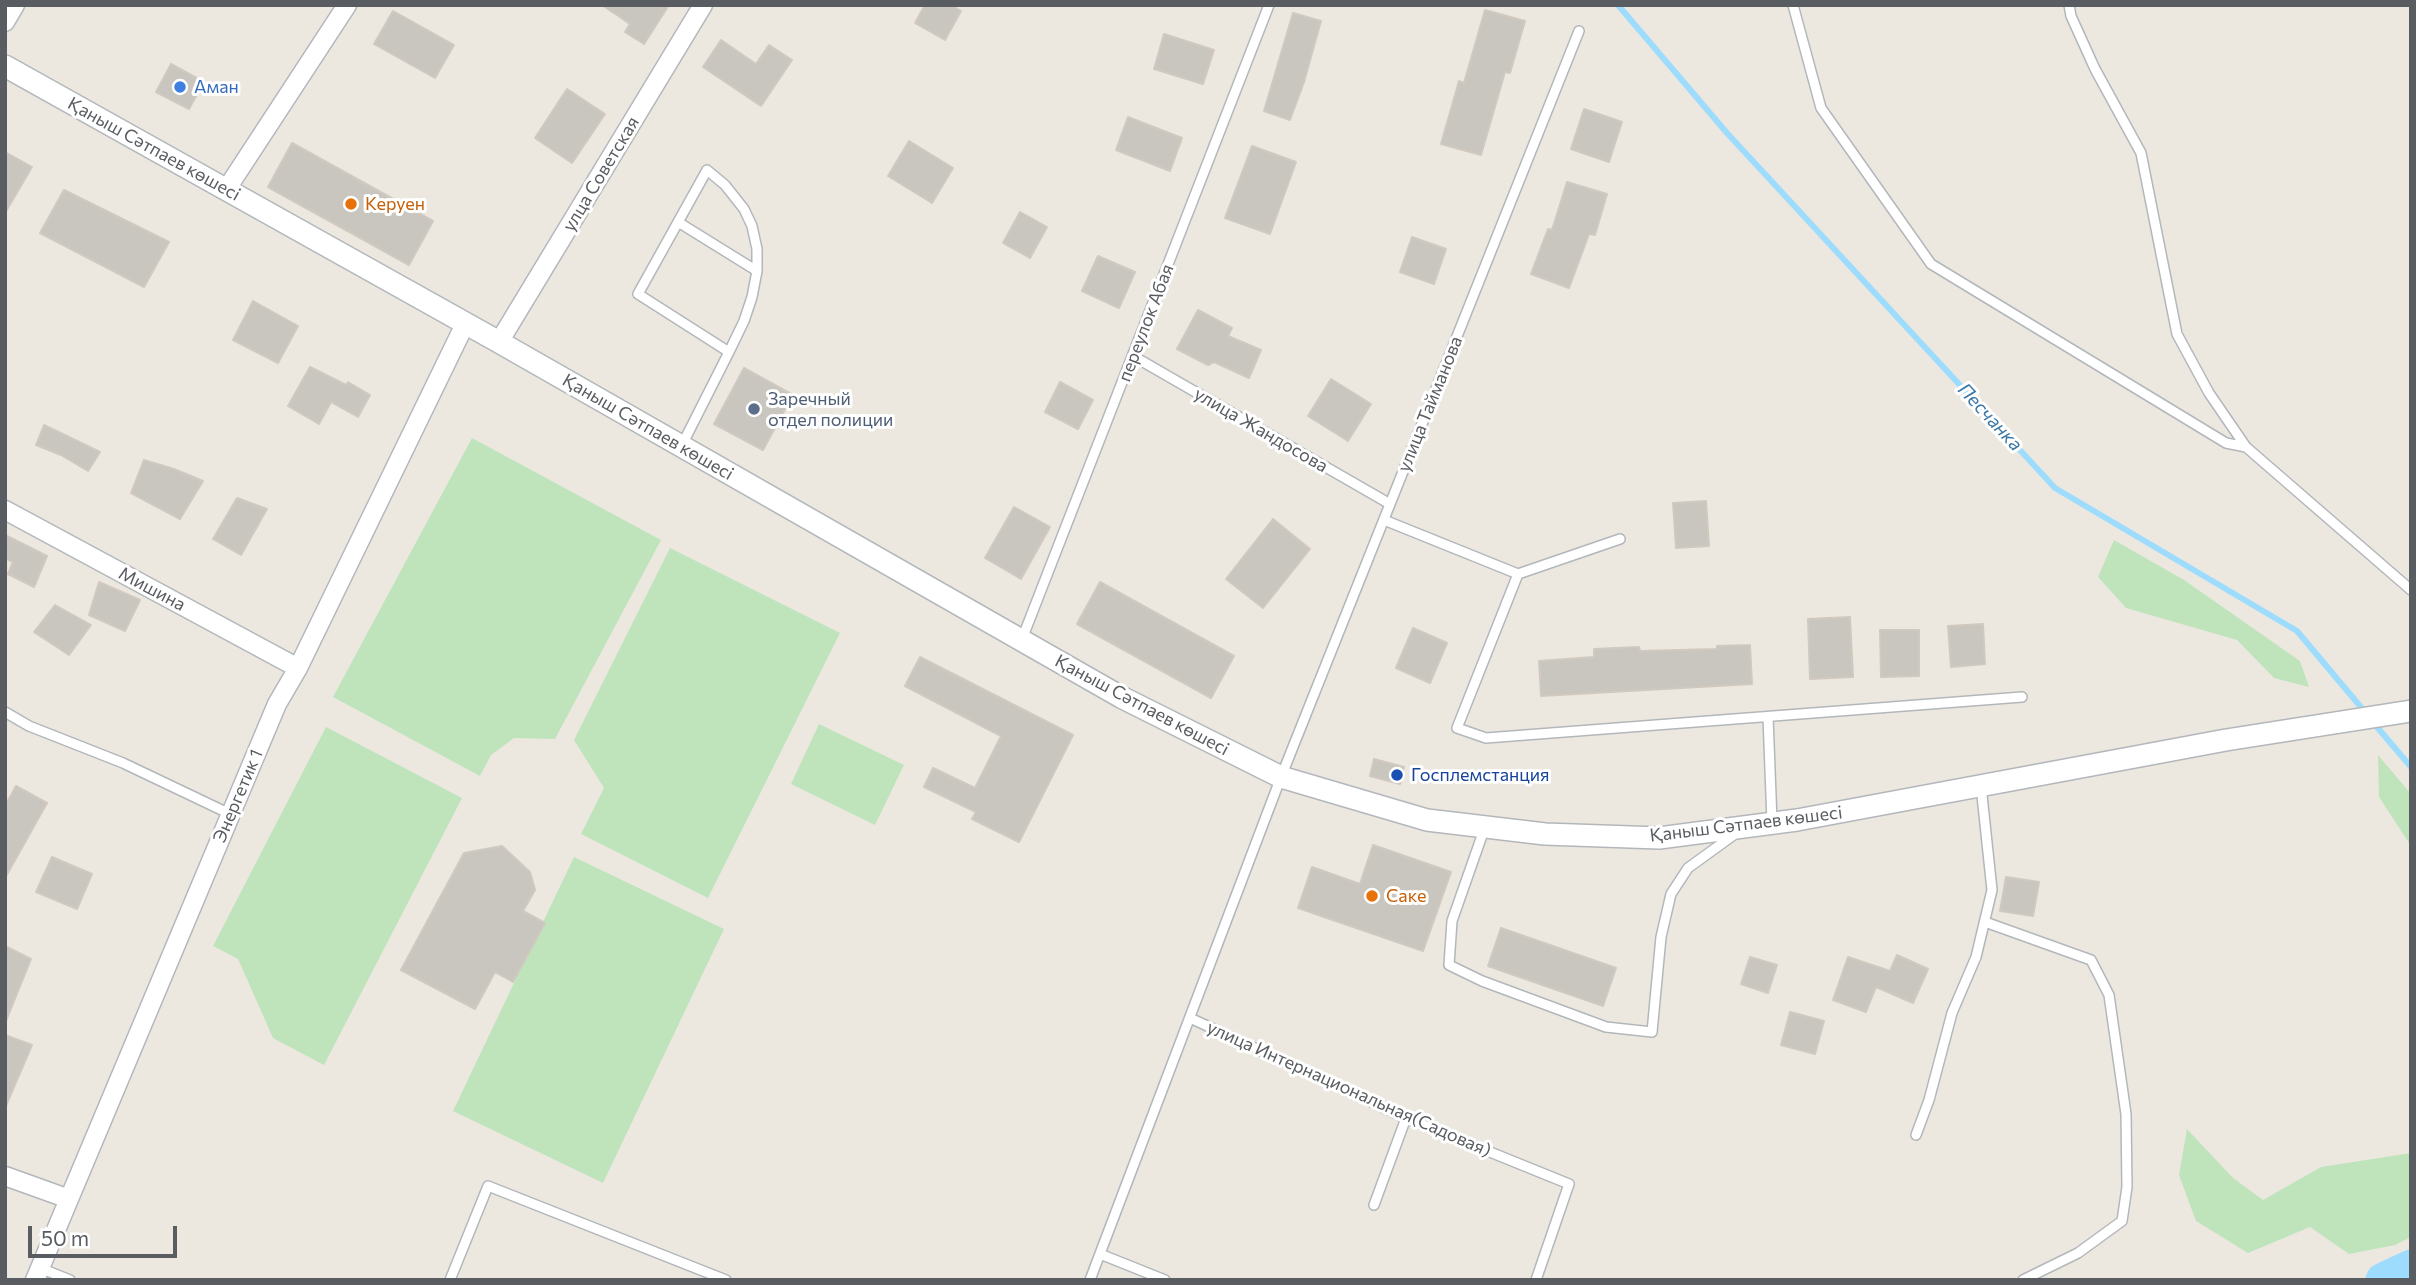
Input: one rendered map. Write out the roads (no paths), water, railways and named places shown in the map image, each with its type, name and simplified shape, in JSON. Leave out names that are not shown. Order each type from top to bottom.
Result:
[{"type":"street","points":[[5,22],[15,5]]},
{"type":"street","points":[[226,190],[347,5]]},
{"type":"street","name":"улца Советская","points":[[499,342],[703,5]]},
{"type":"street","name":"Қаныш Сәтпаев көшесі","points":[[5,66],[499,342],[1121,697],[1281,777],[1427,820],[1545,834],[1659,838],[1772,823],[2226,740],[2411,711]]},
{"type":"street","name":"Энергетик 1","points":[[38,1274],[276,704],[298,668],[465,324]]},
{"type":"street","name":"Мишина","points":[[5,510],[298,668]]},
{"type":"street","points":[[5,1176],[69,1199]]},
{"type":"lane","name":"переулок Абая","points":[[1022,640],[1269,5]]},
{"type":"lane","points":[[1793,5],[1821,108],[1931,264],[2226,443],[2246,447]]},
{"type":"lane","points":[[2069,5],[2071,16],[2095,69],[2140,153],[2176,334],[2209,393],[2246,447],[2411,590]]},
{"type":"lane","name":"улица Тайманова","points":[[1090,1280],[1281,777],[1579,31]]},
{"type":"lane","points":[[681,446],[729,352],[748,309],[757,271],[757,249],[752,226],[744,209],[725,185],[707,170],[638,294],[729,352]]},
{"type":"lane","points":[[678,222],[757,271]]},
{"type":"lane","name":"улица Жандосова","points":[[1133,356],[1390,504]]},
{"type":"lane","points":[[1384,520],[1518,574],[1620,539]]},
{"type":"lane","points":[[1518,574],[1457,728],[1486,738],[2022,697]]},
{"type":"lane","points":[[5,712],[29,726],[123,763],[230,814]]},
{"type":"lane","points":[[1768,717],[1772,823]]},
{"type":"lane","points":[[1916,1135],[1929,1100],[1952,1013],[1976,957],[1992,890],[1981,786]]},
{"type":"lane","points":[[1485,827],[1452,921],[1449,965],[1482,981],[1606,1027],[1652,1032],[1661,937],[1671,894],[1688,868],[1745,827]]},
{"type":"lane","points":[[1985,922],[2091,960],[2109,995],[2126,1114],[2127,1187],[2122,1221],[2078,1253],[2023,1280]]},
{"type":"lane","name":"улица Интернациональная(Садовая)","points":[[1190,1017],[1406,1118],[1569,1184],[1536,1280]]},
{"type":"lane","points":[[1374,1205],[1406,1118]]},
{"type":"lane","points":[[450,1280],[488,1186],[726,1280]]},
{"type":"lane","points":[[1100,1254],[1166,1280]]},
{"type":"lane","points":[[38,1274],[69,1280]]},
{"type":"waterway","name":"Песчанка","points":[[1618,5],[1727,133],[2055,488],[2297,631],[2365,712]]},
{"type":"waterway","name":"Песчанка","points":[[2371,720],[2411,767]]},
{"type":"waterway","points":[[2383,1280],[2411,1267]]},
{"type":"place","name":"Аман","points":[[180,87]]},
{"type":"place","name":"Керуен","points":[[351,204]]},
{"type":"place","name":"Заречный отдел полиции","points":[[754,409]]},
{"type":"place","name":"Госплемстанция","points":[[1397,775]]},
{"type":"place","name":"Саке","points":[[1372,896]]}]
